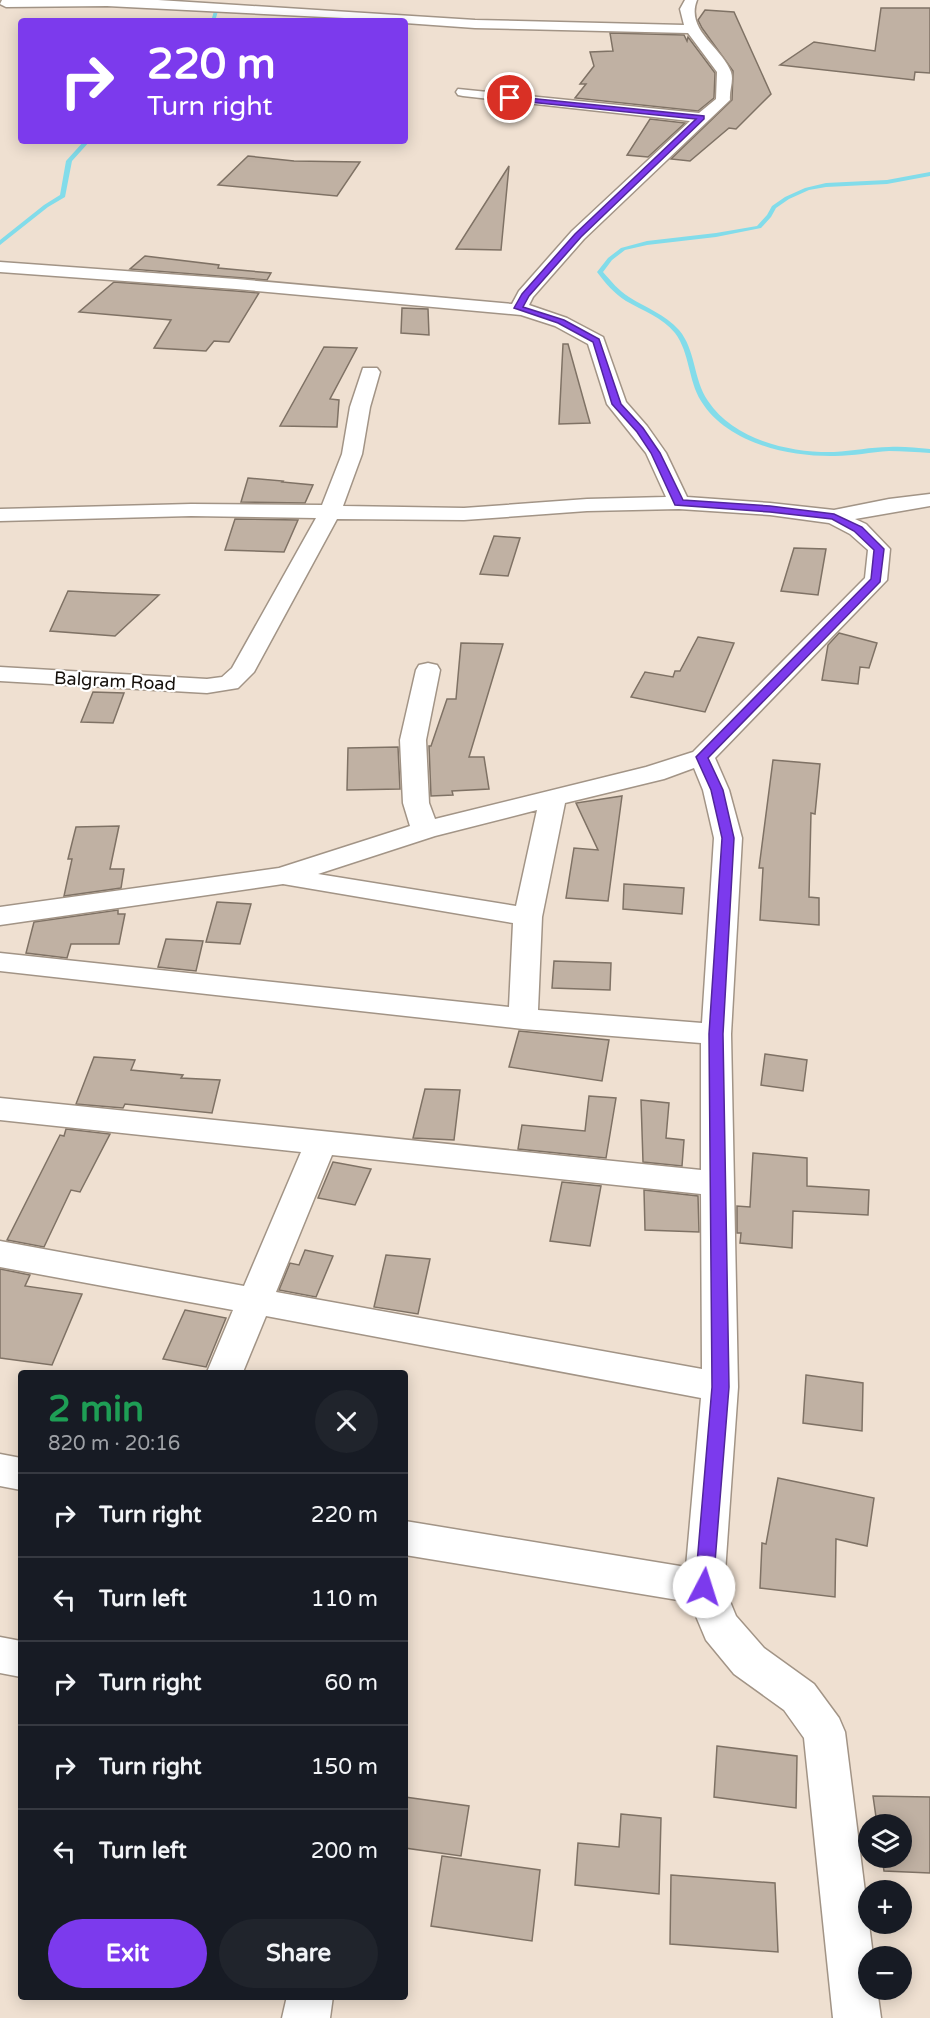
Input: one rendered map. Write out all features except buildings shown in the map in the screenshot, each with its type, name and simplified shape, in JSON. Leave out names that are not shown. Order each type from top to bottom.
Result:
[{"type":"street","points":[[519,308],[525,295],[578,235],[701,118],[723,100],[721,90],[726,77],[722,67],[692,29],[687,9],[691,0]]},
{"type":"street","points":[[7,3],[107,2],[214,6],[388,18]]},
{"type":"street","points":[[408,19],[475,24],[692,29]]},
{"type":"street","points":[[463,92],[701,118]]},
{"type":"street","points":[[0,267],[236,284],[454,306],[519,308],[561,322],[596,341],[617,404],[640,430],[656,453],[679,503]]},
{"type":"street","points":[[330,512],[352,454],[360,407],[370,372]]},
{"type":"street","points":[[0,515],[192,510],[464,514],[587,505],[679,503],[770,509],[834,517],[889,505],[930,500]]},
{"type":"street","name":"Balgram Road","points":[[0,674],[207,686],[229,683],[242,672],[330,512]]},
{"type":"street","points":[[0,916],[283,876],[425,830],[655,773],[702,757],[876,580],[879,549],[858,529],[834,517]]},
{"type":"street","points":[[425,830],[416,803],[413,740],[428,670]]},
{"type":"street","points":[[702,757],[717,790],[728,838],[716,1034],[720,1387],[704,1587],[720,1626],[748,1661],[799,1697],[824,1732],[857,2018]]},
{"type":"street","points":[[524,1018],[528,917],[553,797]]},
{"type":"street","points":[[283,876],[528,917]]},
{"type":"street","points":[[0,962],[524,1018],[716,1034]]},
{"type":"street","points":[[0,1109],[718,1184]]},
{"type":"street","points":[[226,1370],[321,1142]]},
{"type":"street","points":[[0,1254],[720,1387]]},
{"type":"street","points":[[0,1470],[18,1473]]},
{"type":"street","points":[[408,1538],[704,1587]]},
{"type":"street","points":[[0,1655],[18,1658]]},
{"type":"street","points":[[306,2018],[309,2000]]},
{"type":"waterway","points":[[214,18],[217,8]]},
{"type":"waterway","points":[[0,243],[46,206],[63,196],[69,161],[84,144]]},
{"type":"waterway","points":[[930,174],[887,182],[826,185],[807,189],[774,207],[759,227],[716,235],[647,243],[623,249],[610,259],[600,272],[618,292],[657,315],[678,333],[687,349],[704,401],[715,415],[745,435],[780,448],[817,453],[834,454],[889,449],[930,451]]},
{"type":"route","points":[[510,98],[701,118],[578,235],[525,295],[519,308],[561,322],[596,341],[617,404],[640,430],[656,453],[679,503],[770,509],[834,517],[858,529],[879,549],[876,580],[702,757],[717,790],[728,838],[716,1034],[720,1387],[704,1587]]}]
